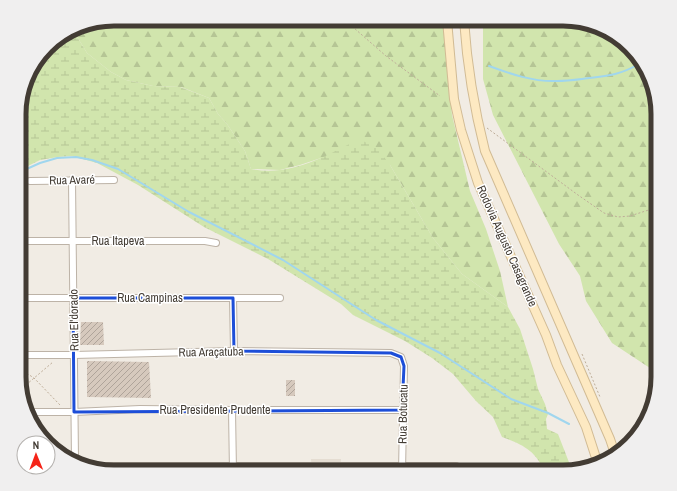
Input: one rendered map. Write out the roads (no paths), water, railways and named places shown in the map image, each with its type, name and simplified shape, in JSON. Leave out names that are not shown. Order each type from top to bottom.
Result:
[{"type":"main road","name":"Rodovia Augusto Casagrande","points":[[448,26],[454,99],[461,130],[478,183],[586,427],[596,458]]},
{"type":"main road","points":[[465,26],[477,120],[485,151],[613,449]]},
{"type":"street","name":"Rua El'dorado","points":[[72,180],[75,455]]},
{"type":"street","name":"Rua Avaré","points":[[30,181],[114,180]]},
{"type":"street","name":"Rua Itapeva","points":[[26,241],[205,241],[216,243]]},
{"type":"street","name":"Rua Campinas","points":[[26,298],[280,298]]},
{"type":"street","points":[[233,298],[234,351]]},
{"type":"street","name":"Rua Araçatuba","points":[[26,355],[234,351],[391,353],[401,357]]},
{"type":"street","name":"Rua Botucatu","points":[[401,357],[404,366],[402,465]]},
{"type":"street","name":"Rua Presidente Prudente","points":[[33,412],[140,409],[402,410]]},
{"type":"street","points":[[232,410],[233,465]]},
{"type":"waterway","points":[[489,66],[514,75],[531,79],[560,81],[612,75],[626,71],[636,66]]},
{"type":"waterway","points":[[26,169],[57,158],[76,157],[92,160],[118,169],[189,212],[283,260],[376,320],[440,353],[511,399],[548,413],[569,424]]}]
